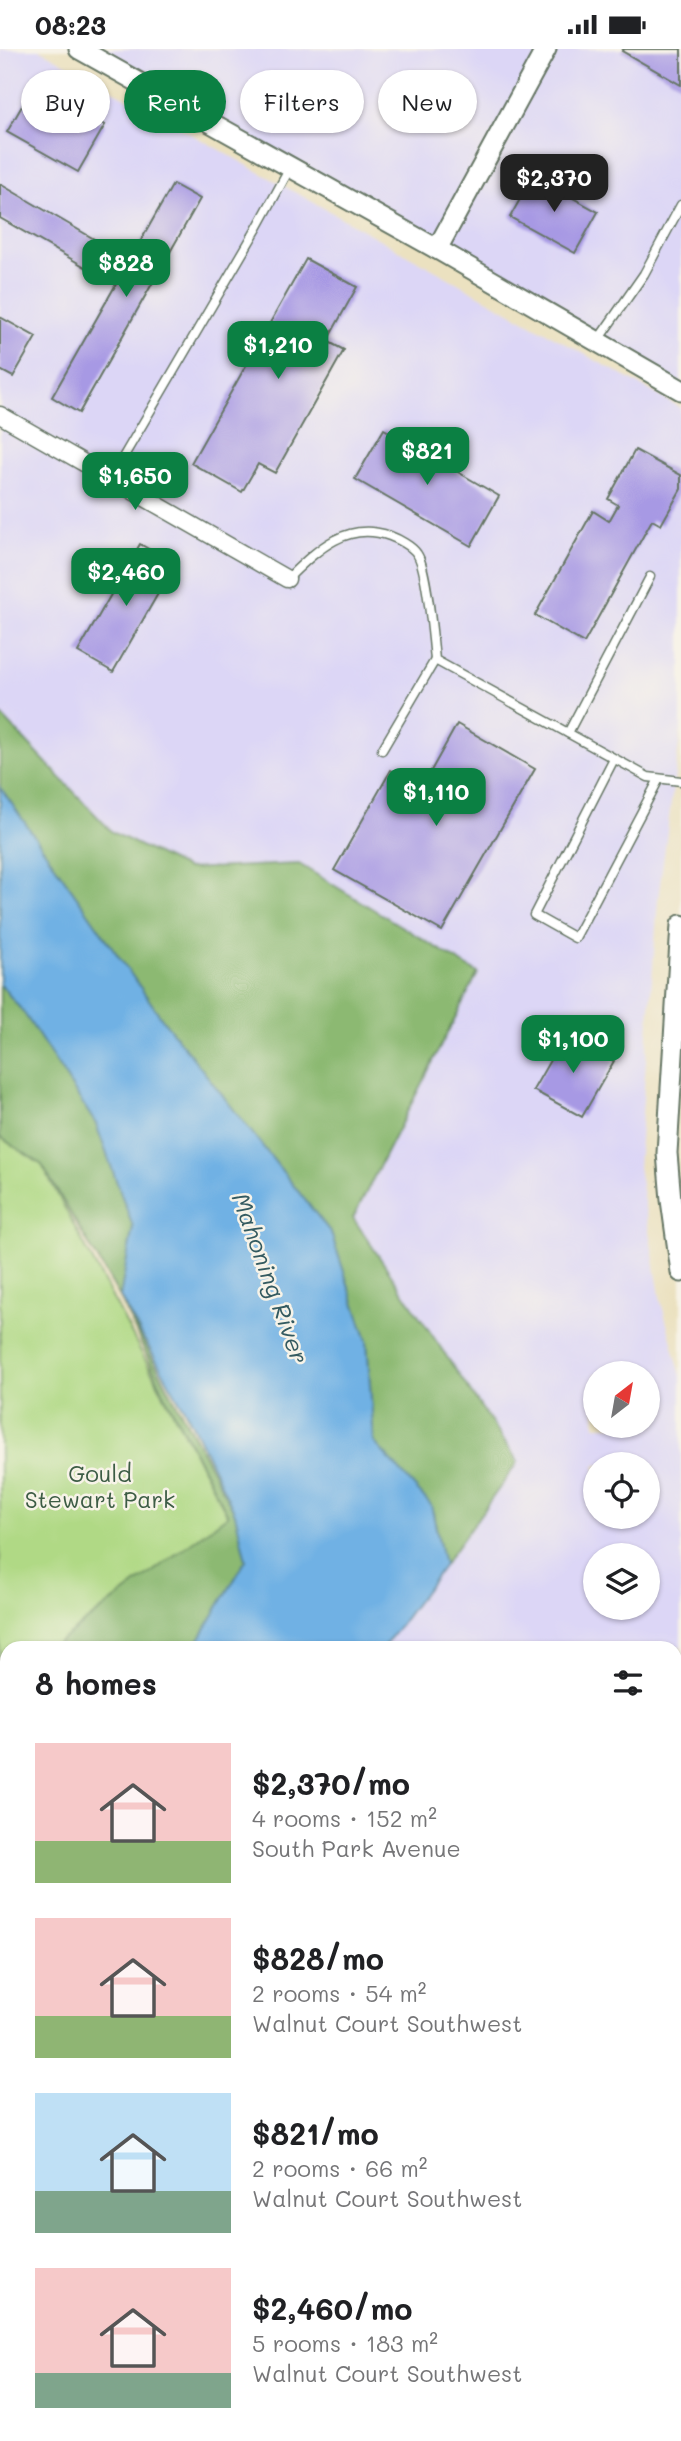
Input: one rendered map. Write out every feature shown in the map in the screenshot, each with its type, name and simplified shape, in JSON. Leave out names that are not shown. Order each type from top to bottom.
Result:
[{"type":"street","points":[[79,49],[681,390]]},
{"type":"street","points":[[437,250],[546,49]]},
{"type":"street","points":[[0,415],[287,579]]},
{"type":"street","points":[[681,927],[667,1153],[681,1272]]},
{"type":"lane","points":[[111,478],[290,168]]},
{"type":"lane","points":[[596,342],[645,274],[681,205]]},
{"type":"lane","points":[[287,579],[319,548],[349,533],[376,531],[397,539],[418,554],[426,584],[435,660],[382,750]]},
{"type":"lane","points":[[568,733],[650,577]]},
{"type":"lane","points":[[435,660],[649,777],[681,781]]},
{"type":"lane","points":[[614,759],[534,915],[575,938],[659,779]]},
{"type":"shaded area","points":[[0,49],[39,49],[77,70],[21,70],[21,133],[110,133],[110,89],[124,97],[124,133],[189,133],[681,408],[681,729],[658,899],[638,1167],[661,1302],[681,1376],[681,1641],[387,1641],[518,1462],[353,1218],[478,973],[299,865],[187,869],[112,832],[0,714]]},
{"type":"shaded area","points":[[79,49],[681,49],[681,387],[226,132],[226,70],[124,70],[124,74]]},
{"type":"green space","points":[[0,714],[112,832],[187,869],[299,864],[478,973],[353,1218],[518,1462],[444,1565],[433,1512],[374,1442],[367,1341],[331,1233],[163,1020],[0,787]]},
{"type":"green space","points":[[0,984],[24,1013],[96,1124],[133,1227],[120,1297],[42,1165],[0,1137]]},
{"type":"green space","name":"Gould Stewart Park","points":[[0,1137],[42,1165],[228,1516],[60,1641],[0,1641]]},
{"type":"green space","points":[[123,1304],[235,1513],[246,1560],[198,1641],[60,1641],[228,1515],[167,1400]]},
{"type":"water","name":"Mahoning River","points":[[0,787],[163,1020],[331,1233],[367,1341],[374,1442],[431,1505],[444,1565],[388,1641],[198,1641],[246,1560],[235,1513],[188,1416],[120,1297],[133,1227],[96,1124],[24,1013],[0,984]]},
{"type":"building","points":[[681,49],[681,85],[622,51]]},
{"type":"building","points":[[21,108],[21,133],[100,133],[78,172],[7,132]]},
{"type":"building","points":[[533,176],[598,212],[575,253],[510,217]]},
{"type":"building","points":[[0,184],[101,243],[87,268],[0,218]]},
{"type":"building","points":[[173,184],[200,199],[79,413],[52,397]]},
{"type":"building","points":[[306,259],[357,287],[327,341],[344,350],[275,473],[258,464],[242,492],[191,463]]},
{"type":"building","points":[[0,317],[36,337],[13,377],[0,370]]},
{"type":"building","points":[[384,429],[499,496],[471,546],[355,479]]},
{"type":"building","points":[[635,450],[681,475],[681,489],[661,525],[652,520],[584,643],[535,615],[593,511],[609,521],[618,505],[608,499]]},
{"type":"building","points":[[140,544],[175,564],[113,672],[78,652]]},
{"type":"building","points":[[457,724],[535,769],[442,931],[334,870],[391,770],[422,787]]},
{"type":"building","points":[[565,1034],[614,1061],[582,1117],[533,1090]]}]
